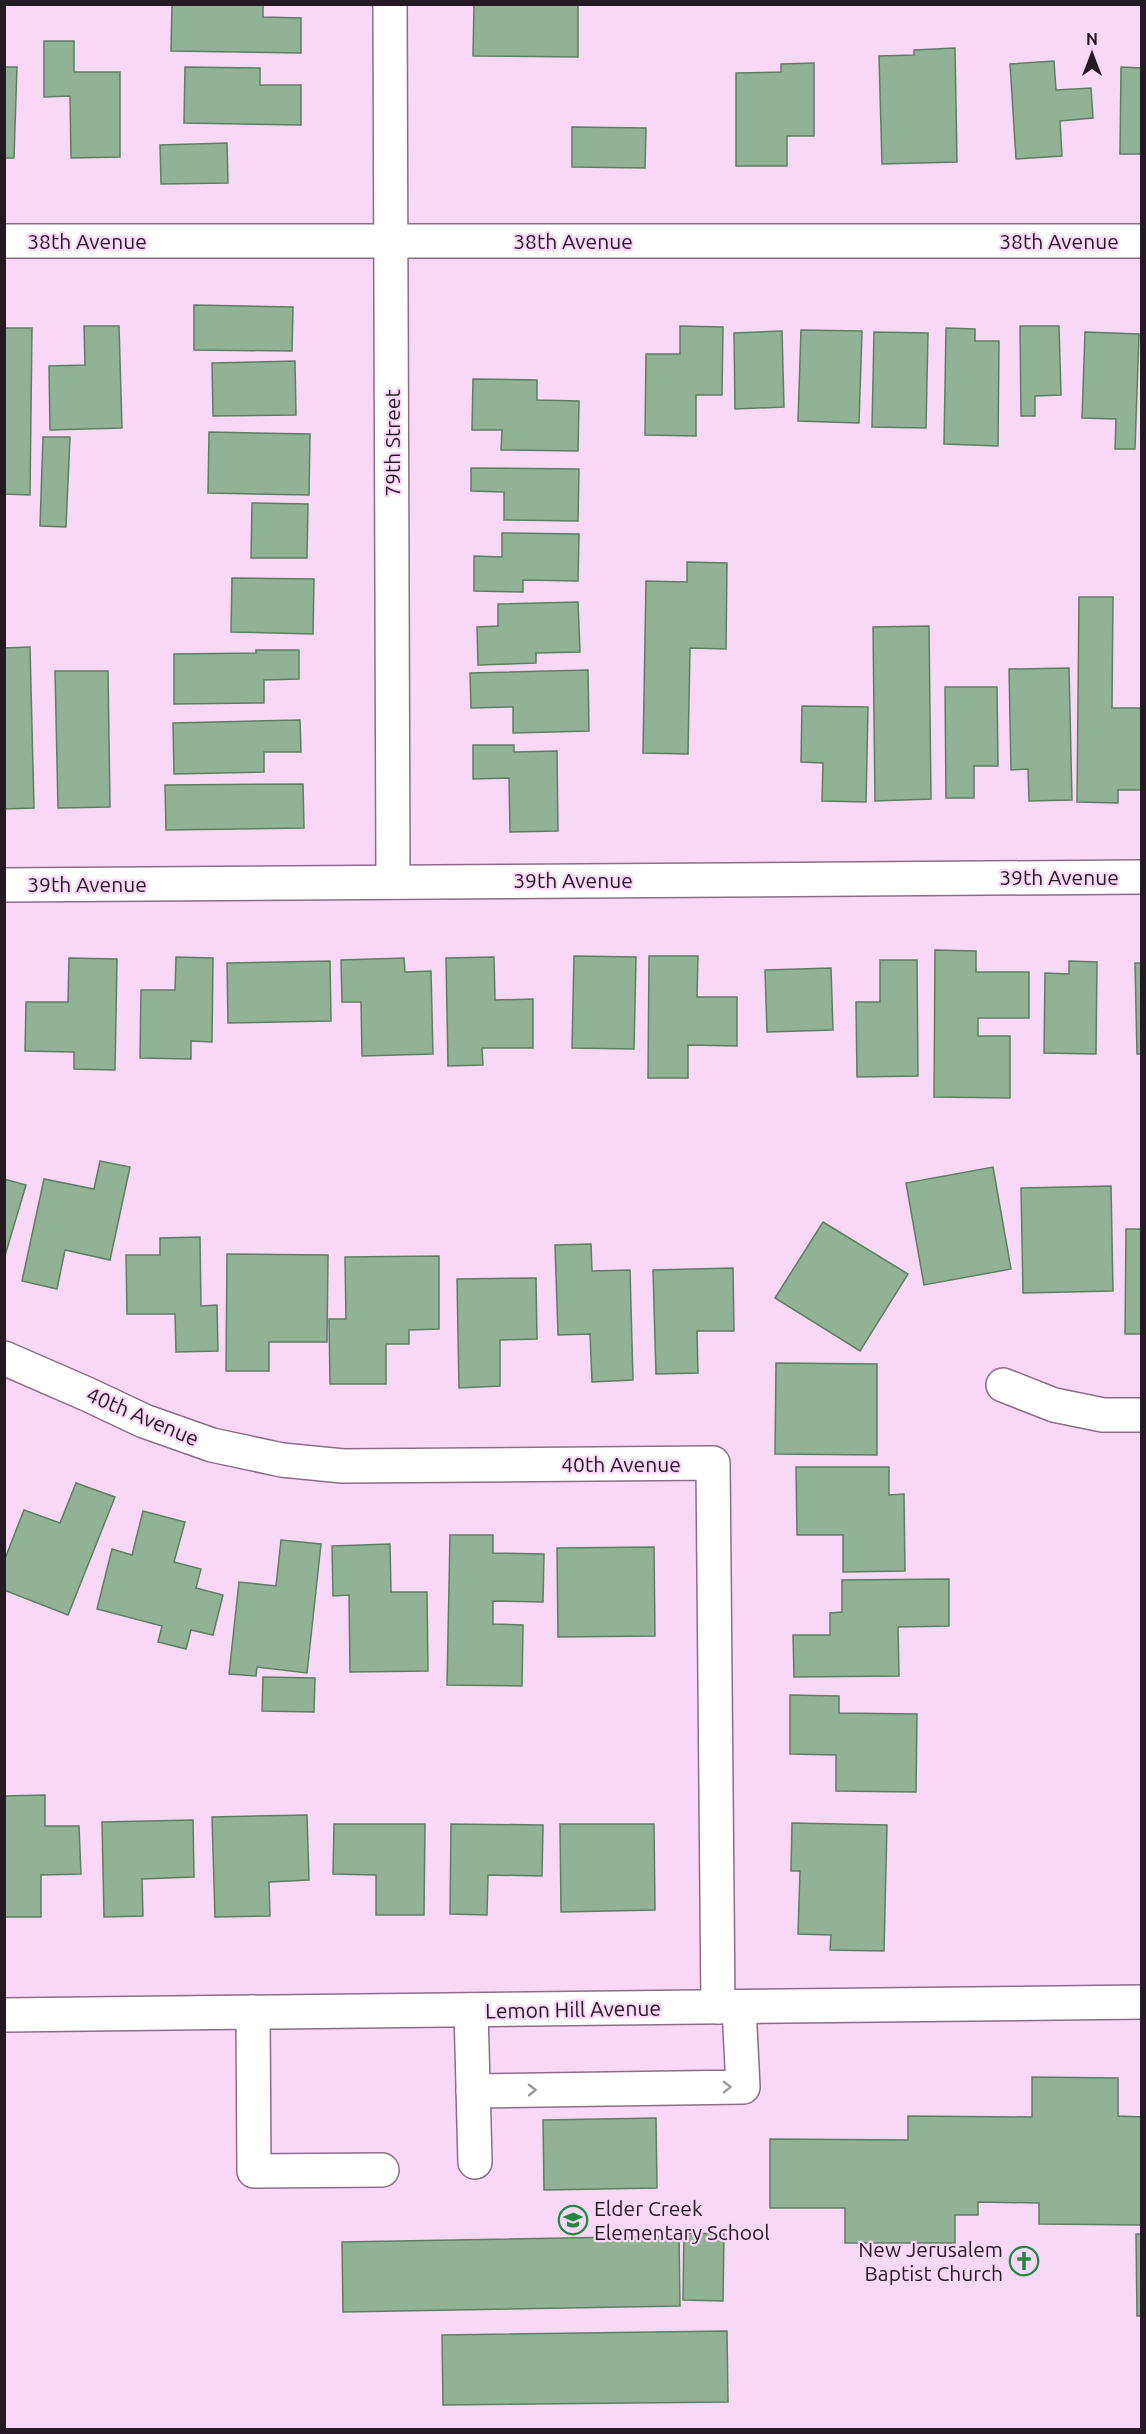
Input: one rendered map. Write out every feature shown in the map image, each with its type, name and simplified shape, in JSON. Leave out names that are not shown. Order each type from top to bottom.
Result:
[{"type":"street","name":"79th Street","points":[[390,4],[393,882]]},
{"type":"street","name":"38th Avenue","points":[[4,242],[1142,242]]},
{"type":"street","name":"39th Avenue","points":[[4,885],[1142,877]]},
{"type":"street","name":"40th Avenue","points":[[4,1358],[144,1421],[212,1445],[282,1460],[343,1466],[713,1463],[729,2007]]},
{"type":"street","points":[[1003,1385],[1054,1405],[1103,1415],[1142,1415]]},
{"type":"street","name":"Lemon Hill Avenue","points":[[4,2015],[1142,2002]]},
{"type":"street","points":[[473,2091],[743,2087],[729,2007]]},
{"type":"street","points":[[471,2010],[475,2162]]},
{"type":"street","points":[[253,2013],[254,2171],[382,2170]]},
{"type":"building","points":[[172,4],[263,4],[263,17],[301,18],[301,53],[171,51]]},
{"type":"building","points":[[474,4],[578,4],[578,57],[473,56]]},
{"type":"building","points":[[44,41],[74,41],[74,72],[120,72],[120,157],[71,158],[70,96],[44,97]]},
{"type":"building","points":[[955,48],[957,162],[882,164],[879,56],[914,55],[914,50]]},
{"type":"building","points":[[1054,61],[1056,90],[1091,88],[1093,118],[1060,121],[1062,156],[1016,159],[1010,64]]},
{"type":"building","points":[[814,63],[814,136],[787,136],[787,166],[736,166],[736,73],[781,72],[781,64]]},
{"type":"building","points":[[4,67],[17,67],[14,158],[4,158]]},
{"type":"building","points":[[185,67],[260,68],[260,85],[301,85],[301,125],[184,123]]},
{"type":"building","points":[[1121,67],[1142,68],[1142,154],[1120,154]]},
{"type":"building","points":[[572,127],[646,128],[645,168],[572,167]]},
{"type":"building","points":[[227,143],[228,183],[161,184],[160,145]]},
{"type":"building","points":[[194,305],[293,307],[292,351],[194,350]]},
{"type":"building","points":[[84,326],[119,326],[122,428],[50,430],[49,366],[85,365]]},
{"type":"building","points":[[680,326],[723,327],[722,395],[696,395],[696,436],[645,435],[646,354],[680,354]]},
{"type":"building","points":[[1020,326],[1059,326],[1061,395],[1035,396],[1035,416],[1021,416]]},
{"type":"building","points":[[4,328],[32,328],[30,495],[4,494]]},
{"type":"building","points":[[946,328],[975,329],[975,341],[999,341],[998,446],[944,444]]},
{"type":"building","points":[[801,330],[862,331],[859,423],[798,421]]},
{"type":"building","points":[[782,331],[784,407],[735,409],[734,333]]},
{"type":"building","points":[[874,332],[928,333],[926,428],[872,427]]},
{"type":"building","points":[[1085,332],[1139,334],[1135,449],[1115,449],[1116,419],[1082,418]]},
{"type":"building","points":[[295,361],[296,415],[213,416],[212,363]]},
{"type":"building","points":[[473,379],[537,380],[537,400],[579,401],[578,451],[501,450],[502,430],[472,430]]},
{"type":"building","points":[[209,432],[310,434],[309,495],[208,493]]},
{"type":"building","points":[[43,437],[70,437],[66,527],[40,526]]},
{"type":"building","points":[[471,468],[579,469],[578,521],[504,520],[504,492],[471,491]]},
{"type":"building","points":[[252,503],[308,504],[307,558],[251,558]]},
{"type":"building","points":[[502,533],[579,534],[578,581],[523,580],[523,592],[474,591],[474,556],[502,557]]},
{"type":"building","points":[[687,562],[727,563],[726,649],[690,648],[688,754],[643,753],[646,581],[687,582]]},
{"type":"building","points":[[232,578],[314,579],[313,634],[231,632]]},
{"type":"building","points":[[1079,597],[1113,597],[1112,708],[1142,708],[1141,790],[1118,790],[1118,803],[1077,802]]},
{"type":"building","points":[[578,602],[580,652],[536,653],[536,663],[478,665],[477,627],[498,626],[498,604]]},
{"type":"building","points":[[929,626],[931,799],[875,801],[873,627]]},
{"type":"building","points":[[30,647],[34,808],[4,809],[4,648]]},
{"type":"building","points":[[256,650],[299,650],[299,679],[264,680],[264,703],[174,704],[174,654],[256,653]]},
{"type":"building","points":[[1069,668],[1072,800],[1029,801],[1028,769],[1011,770],[1009,669]]},
{"type":"building","points":[[588,670],[589,731],[513,733],[513,707],[471,708],[470,673]]},
{"type":"building","points":[[55,671],[108,671],[110,807],[58,808]]},
{"type":"building","points":[[945,687],[997,687],[998,766],[974,766],[974,798],[946,798]]},
{"type":"building","points":[[802,706],[868,707],[866,802],[822,801],[823,763],[801,762]]},
{"type":"building","points":[[300,720],[301,752],[264,752],[264,772],[174,774],[173,723]]},
{"type":"building","points":[[473,745],[514,745],[514,752],[557,751],[558,831],[510,832],[509,778],[473,779]]},
{"type":"building","points":[[303,784],[304,828],[166,830],[165,785]]},
{"type":"building","points":[[935,950],[976,951],[976,972],[1029,972],[1029,1018],[978,1018],[978,1036],[1010,1036],[1010,1098],[934,1097]]},
{"type":"building","points":[[574,956],[636,957],[634,1049],[572,1048]]},
{"type":"building","points":[[649,956],[698,956],[697,997],[737,997],[737,1046],[688,1045],[688,1078],[648,1078]]},
{"type":"building","points":[[176,957],[213,958],[212,1042],[191,1041],[191,1059],[140,1058],[141,990],[175,990]]},
{"type":"building","points":[[494,957],[495,1000],[533,999],[533,1048],[482,1048],[483,1065],[448,1066],[446,958]]},
{"type":"building","points":[[69,958],[117,959],[115,1070],[74,1069],[74,1052],[25,1051],[26,1002],[68,1002]]},
{"type":"building","points":[[404,958],[405,972],[431,971],[433,1054],[362,1056],[361,1002],[342,1002],[341,960]]},
{"type":"building","points":[[880,960],[917,960],[918,1076],[857,1077],[856,1002],[880,1002]]},
{"type":"building","points":[[330,961],[331,1021],[228,1023],[227,963]]},
{"type":"building","points":[[1069,961],[1097,962],[1096,1054],[1044,1053],[1045,973],[1069,974]]},
{"type":"building","points":[[1135,963],[1142,963],[1142,1054],[1137,1054]]},
{"type":"building","points":[[831,968],[833,1030],[767,1032],[765,970]]},
{"type":"building","points":[[100,1161],[130,1167],[110,1260],[65,1250],[57,1289],[22,1281],[44,1179],[94,1189]]},
{"type":"building","points":[[993,1167],[1011,1269],[924,1285],[906,1183]]},
{"type":"building","points":[[4,1179],[26,1185],[4,1259]]},
{"type":"building","points":[[1111,1186],[1113,1291],[1023,1293],[1021,1188]]},
{"type":"building","points":[[823,1222],[908,1274],[860,1351],[775,1298]]},
{"type":"building","points":[[1126,1229],[1142,1229],[1142,1334],[1125,1334]]},
{"type":"building","points":[[200,1237],[201,1306],[217,1305],[218,1351],[176,1352],[175,1314],[127,1314],[126,1255],[160,1255],[160,1238]]},
{"type":"building","points":[[591,1244],[592,1271],[630,1270],[633,1380],[592,1382],[590,1334],[558,1335],[555,1245]]},
{"type":"building","points":[[227,1254],[328,1255],[327,1342],[269,1342],[269,1371],[226,1371]]},
{"type":"building","points":[[439,1256],[439,1329],[409,1330],[409,1344],[386,1344],[386,1384],[330,1384],[329,1319],[346,1319],[345,1257]]},
{"type":"building","points":[[733,1268],[734,1331],[697,1331],[698,1373],[656,1374],[653,1270]]},
{"type":"building","points":[[536,1278],[537,1339],[500,1340],[500,1386],[459,1388],[457,1279]]},
{"type":"building","points":[[776,1363],[877,1364],[877,1455],[775,1454]]},
{"type":"building","points":[[796,1467],[889,1467],[889,1495],[904,1494],[905,1571],[843,1572],[843,1535],[797,1535]]},
{"type":"building","points":[[76,1483],[115,1497],[68,1615],[4,1590],[4,1561],[24,1510],[60,1523]]},
{"type":"building","points":[[143,1511],[185,1522],[174,1562],[201,1569],[196,1588],[223,1595],[213,1635],[191,1630],[186,1649],[158,1642],[162,1626],[97,1609],[112,1549],[132,1555]]},
{"type":"building","points":[[450,1535],[493,1535],[493,1553],[544,1554],[543,1602],[493,1601],[493,1624],[523,1625],[522,1686],[447,1685]]},
{"type":"building","points":[[281,1540],[321,1544],[307,1673],[257,1667],[256,1676],[229,1674],[239,1582],[276,1586]]},
{"type":"building","points":[[390,1544],[391,1592],[427,1592],[428,1671],[350,1672],[349,1595],[333,1596],[332,1546]]},
{"type":"building","points":[[654,1547],[655,1636],[558,1637],[557,1548]]},
{"type":"building","points":[[949,1579],[949,1626],[898,1627],[899,1676],[794,1677],[793,1635],[830,1635],[830,1613],[842,1612],[842,1580]]},
{"type":"building","points":[[263,1677],[315,1678],[314,1712],[262,1711]]},
{"type":"building","points":[[790,1695],[839,1696],[839,1713],[917,1714],[916,1792],[836,1791],[836,1755],[790,1754]]},
{"type":"building","points":[[45,1795],[45,1826],[79,1826],[81,1874],[41,1875],[41,1917],[4,1917],[4,1796]]},
{"type":"building","points":[[307,1815],[309,1880],[269,1882],[270,1916],[215,1917],[212,1817]]},
{"type":"building","points":[[193,1820],[194,1877],[142,1879],[143,1916],[104,1917],[102,1822]]},
{"type":"building","points":[[792,1823],[887,1825],[884,1951],[830,1950],[831,1935],[798,1934],[800,1871],[791,1871]]},
{"type":"building","points":[[334,1824],[425,1824],[424,1915],[376,1915],[376,1875],[333,1874]]},
{"type":"building","points":[[451,1824],[543,1825],[542,1876],[488,1875],[487,1915],[450,1914]]},
{"type":"building","points":[[560,1824],[654,1824],[655,1910],[561,1912]]},
{"type":"building","points":[[1032,2077],[1118,2078],[1118,2116],[1142,2117],[1142,2225],[1039,2224],[1039,2203],[978,2202],[978,2215],[955,2215],[955,2243],[845,2243],[845,2208],[770,2208],[770,2139],[908,2140],[908,2116],[1032,2117]]},
{"type":"building","points":[[656,2118],[657,2188],[544,2190],[543,2120]]},
{"type":"building","points":[[684,2233],[724,2234],[723,2301],[683,2300]]},
{"type":"building","points":[[1136,2234],[1142,2234],[1142,2316],[1137,2316]]},
{"type":"building","points":[[679,2236],[680,2306],[343,2312],[342,2242]]},
{"type":"building","points":[[727,2331],[728,2402],[443,2405],[442,2335]]},
{"type":"place","name":"Elder Creek Elementary School","points":[[573,2220]]},
{"type":"place","name":"New Jerusalem Baptist Church","points":[[1024,2261]]}]
